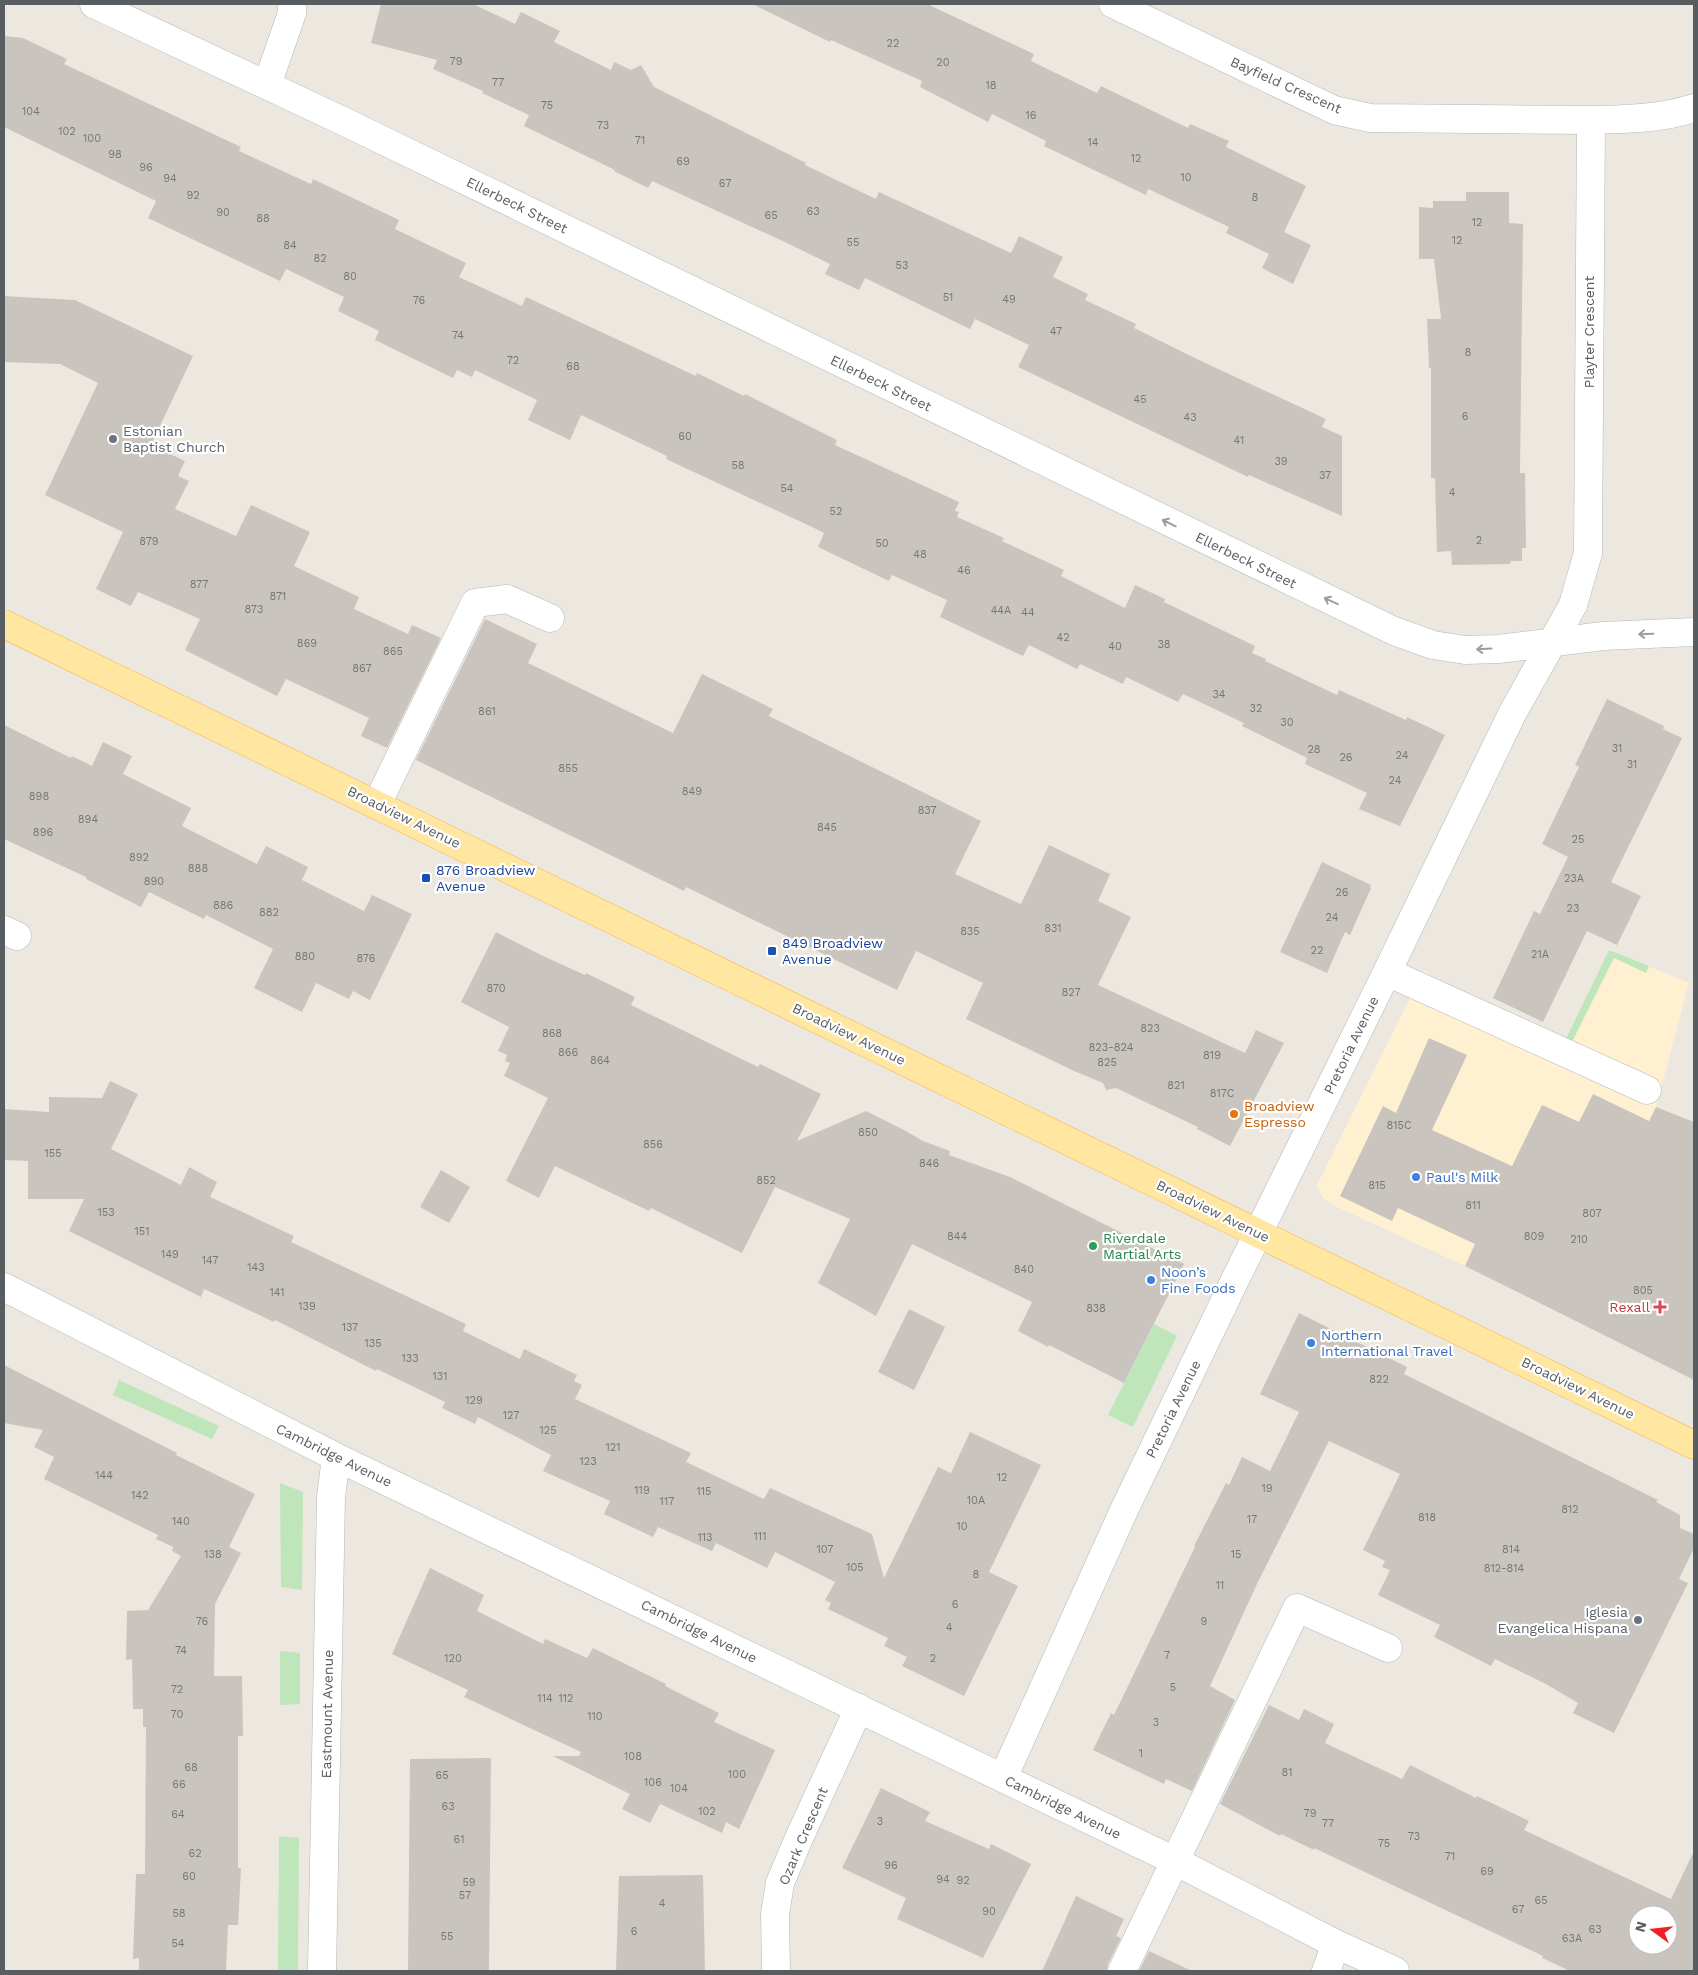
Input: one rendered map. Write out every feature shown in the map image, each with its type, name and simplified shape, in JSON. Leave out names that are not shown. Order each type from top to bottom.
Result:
[{"type":"main road","name":"Broadview Avenue","points":[[4,624],[1694,1445]]},
{"type":"street","name":"Ellerbeck Street","points":[[94,4],[267,85],[1394,631],[1433,645],[1465,650],[1498,649],[1603,636],[1694,632]]},
{"type":"street","points":[[267,85],[292,13],[292,4]]},
{"type":"street","name":"Bayfield Crescent","points":[[1113,4],[1334,110],[1370,118],[1591,120]]},
{"type":"street","points":[[1591,120],[1646,118],[1675,114],[1694,108]]},
{"type":"street","name":"Playter Crescent","points":[[1553,642],[1573,605],[1588,553],[1591,120]]},
{"type":"street","points":[[377,804],[474,602],[507,599],[550,618]]},
{"type":"street","name":"Pretoria Avenue","points":[[1003,1778],[1125,1508],[1512,714],[1553,642]]},
{"type":"street","points":[[1387,972],[1647,1090]]},
{"type":"street","name":"Cambridge Avenue","points":[[4,1287],[336,1457],[1175,1861],[1336,1944],[1395,1971]]},
{"type":"street","name":"Eastmount Avenue","points":[[322,1971],[331,1497],[336,1457]]},
{"type":"street","points":[[1122,1971],[1297,1608],[1388,1648]]},
{"type":"street","name":"Ozark Crescent","points":[[776,1971],[775,1914],[780,1883],[859,1708]]},
{"type":"street","points":[[1326,1971],[1336,1944]]},
{"type":"shaded area","points":[[1609,950],[1689,983],[1656,1107],[1694,1122],[1694,1380],[1465,1266],[1337,1207],[1323,1198],[1317,1185],[1424,970],[1445,987],[1564,1044]]},
{"type":"green space","points":[[1609,950],[1649,966],[1646,973],[1614,958],[1572,1042],[1566,1039]]},
{"type":"green space","points":[[1154,1324],[1177,1336],[1133,1427],[1108,1415]]},
{"type":"green space","points":[[119,1380],[219,1426],[212,1439],[113,1395]]},
{"type":"green space","points":[[280,1483],[303,1492],[302,1590],[281,1587]]},
{"type":"green space","points":[[280,1651],[300,1653],[300,1704],[280,1705]]},
{"type":"green space","points":[[279,1836],[299,1838],[298,1971],[278,1971]]},
{"type":"building","points":[[381,4],[473,4],[515,24],[521,12],[560,31],[554,42],[611,70],[614,62],[631,70],[641,65],[654,87],[806,163],[805,165],[876,199],[879,192],[1011,253],[1019,236],[1063,257],[1053,277],[1088,294],[1085,300],[1136,324],[1134,328],[1326,419],[1322,427],[1342,436],[1342,516],[1249,475],[1248,477],[1018,367],[1029,345],[975,319],[970,329],[865,278],[859,290],[825,274],[830,264],[652,181],[648,188],[524,126],[529,115],[482,93],[483,91],[433,69],[437,60],[371,43]]},
{"type":"building","points":[[752,4],[927,4],[1034,54],[1031,61],[1097,93],[1101,86],[1188,128],[1190,124],[1229,141],[1226,147],[1306,186],[1284,232],[1311,245],[1293,284],[1262,268],[1269,254],[1226,233],[1229,227],[1148,189],[1146,195],[1044,146],[1046,141],[992,114],[988,122],[920,87],[922,81],[831,40],[830,42]]},
{"type":"building","points":[[4,36],[23,38],[67,59],[64,64],[241,147],[239,151],[311,184],[313,179],[399,220],[395,229],[466,263],[459,277],[522,306],[526,297],[696,376],[697,373],[744,396],[745,394],[837,440],[835,445],[959,502],[955,511],[959,512],[957,517],[1004,538],[1002,541],[1064,570],[1061,576],[1125,608],[1135,585],[1165,599],[1164,602],[1255,646],[1252,653],[1266,659],[1265,661],[1337,695],[1339,690],[1406,720],[1407,717],[1445,735],[1400,826],[1359,809],[1367,793],[1305,764],[1307,758],[1242,726],[1244,723],[1183,694],[1178,702],[1126,677],[1123,684],[1080,664],[1077,669],[1029,645],[1023,656],[940,617],[947,600],[892,575],[889,581],[818,547],[824,533],[666,459],[667,456],[581,415],[570,440],[528,420],[537,400],[475,370],[472,377],[457,370],[453,378],[375,340],[379,331],[338,311],[344,297],[286,269],[280,281],[148,218],[156,201],[4,127]]},
{"type":"building","points":[[1466,192],[1509,192],[1509,223],[1523,224],[1520,473],[1525,473],[1526,548],[1522,548],[1522,561],[1511,561],[1510,564],[1452,565],[1451,551],[1437,552],[1435,478],[1431,478],[1431,368],[1429,368],[1427,319],[1441,319],[1434,259],[1419,259],[1419,207],[1433,208],[1433,201],[1466,201]]},
{"type":"building","points":[[4,296],[75,300],[193,356],[151,445],[185,461],[178,476],[189,481],[175,509],[236,536],[251,505],[310,532],[294,566],[359,597],[354,609],[408,634],[412,625],[441,638],[387,748],[361,736],[369,718],[286,679],[277,696],[185,650],[200,619],[138,592],[131,606],[96,589],[123,532],[45,495],[98,383],[60,364],[4,362]]},
{"type":"building","points":[[485,619],[537,644],[528,663],[673,733],[702,674],[773,709],[769,716],[981,821],[955,874],[1021,904],[1049,845],[1110,874],[1098,901],[1131,917],[1098,985],[1245,1053],[1256,1030],[1284,1043],[1230,1146],[1197,1129],[1198,1127],[1116,1088],[1106,1090],[1103,1083],[966,1019],[983,983],[916,951],[897,990],[686,887],[684,891],[416,760]]},
{"type":"building","points":[[1607,699],[1664,726],[1663,729],[1682,738],[1611,882],[1641,896],[1617,945],[1587,931],[1543,1022],[1493,998],[1534,911],[1540,914],[1568,857],[1542,844],[1579,767],[1575,765]]},
{"type":"building","points":[[4,725],[71,758],[72,756],[92,766],[103,742],[132,756],[123,774],[191,808],[182,826],[257,864],[266,846],[308,867],[302,880],[364,911],[372,895],[412,914],[370,1000],[353,991],[349,999],[316,983],[302,1012],[254,988],[273,949],[206,915],[204,919],[149,892],[141,907],[86,879],[86,877],[4,839]]},
{"type":"building","points":[[1322,862],[1371,885],[1350,935],[1345,932],[1327,973],[1280,952]]},
{"type":"building","points":[[496,932],[543,956],[585,975],[586,973],[635,997],[631,1005],[758,1067],[760,1064],[821,1094],[797,1141],[866,1111],[923,1141],[950,1151],[949,1155],[1010,1177],[1184,1264],[1124,1383],[1018,1331],[1032,1302],[912,1244],[876,1316],[818,1283],[850,1219],[775,1187],[742,1253],[651,1208],[649,1211],[555,1166],[539,1198],[506,1181],[548,1098],[504,1076],[510,1063],[505,1061],[507,1055],[498,1051],[509,1027],[461,1002]]},
{"type":"building","points":[[1429,1038],[1467,1055],[1432,1130],[1512,1166],[1542,1105],[1579,1122],[1593,1094],[1649,1121],[1656,1107],[1694,1122],[1694,1380],[1465,1266],[1475,1244],[1398,1208],[1392,1221],[1340,1196],[1383,1106],[1396,1113]]},
{"type":"building","points":[[110,1081],[138,1094],[111,1149],[181,1185],[189,1167],[217,1182],[210,1197],[294,1236],[291,1242],[466,1324],[463,1331],[520,1359],[524,1349],[577,1375],[574,1381],[582,1385],[575,1399],[691,1453],[686,1462],[764,1499],[770,1488],[872,1534],[884,1578],[938,1467],[951,1473],[970,1432],[1041,1465],[989,1572],[1018,1586],[964,1696],[902,1666],[907,1657],[884,1646],[888,1638],[828,1609],[831,1603],[825,1600],[835,1582],[775,1552],[767,1568],[716,1543],[712,1551],[658,1527],[653,1537],[604,1514],[610,1501],[543,1471],[551,1455],[478,1417],[475,1424],[442,1408],[445,1402],[377,1369],[376,1371],[275,1320],[274,1322],[204,1289],[201,1297],[69,1231],[84,1199],[28,1199],[28,1161],[4,1160],[4,1109],[49,1112],[49,1097],[102,1098]]},
{"type":"building","points":[[441,1170],[470,1187],[449,1223],[420,1207]]},
{"type":"building","points":[[909,1309],[945,1327],[914,1390],[878,1372]]},
{"type":"building","points":[[1299,1313],[1407,1367],[1404,1374],[1658,1500],[1656,1502],[1680,1515],[1680,1528],[1694,1534],[1694,1548],[1679,1579],[1688,1583],[1614,1733],[1573,1713],[1578,1703],[1546,1684],[1495,1659],[1491,1666],[1434,1637],[1440,1625],[1378,1595],[1390,1570],[1382,1567],[1385,1561],[1363,1550],[1400,1474],[1329,1441],[1257,1584],[1210,1686],[1235,1700],[1192,1791],[1166,1779],[1164,1784],[1093,1750],[1111,1713],[1114,1715],[1226,1483],[1229,1485],[1242,1457],[1270,1471],[1299,1412],[1260,1394]]},
{"type":"building","points":[[4,1365],[255,1494],[229,1547],[241,1553],[215,1604],[214,1676],[242,1676],[243,1736],[238,1736],[238,1868],[241,1868],[238,1925],[228,1925],[226,1971],[139,1971],[139,1958],[133,1959],[136,1874],[145,1874],[146,1727],[143,1727],[143,1709],[133,1709],[132,1659],[126,1660],[127,1611],[148,1610],[181,1556],[172,1551],[173,1547],[156,1539],[158,1535],[44,1479],[54,1457],[34,1447],[43,1430],[4,1423]]},
{"type":"building","points":[[430,1568],[484,1595],[477,1611],[543,1644],[545,1639],[587,1658],[593,1648],[719,1713],[714,1722],[775,1750],[739,1829],[726,1822],[722,1833],[660,1804],[650,1823],[622,1809],[630,1794],[553,1756],[579,1756],[581,1752],[464,1697],[468,1690],[392,1654]]},
{"type":"building","points":[[1269,1705],[1299,1720],[1304,1709],[1334,1724],[1325,1743],[1402,1779],[1410,1765],[1476,1798],[1477,1796],[1529,1821],[1524,1830],[1671,1899],[1694,1851],[1694,1971],[1570,1971],[1542,1958],[1543,1956],[1314,1848],[1314,1850],[1281,1834],[1280,1836],[1220,1804]]},
{"type":"building","points":[[491,1758],[489,1971],[408,1971],[410,1759]]},
{"type":"building","points":[[881,1788],[930,1812],[925,1821],[989,1849],[991,1844],[1031,1864],[983,1958],[897,1919],[906,1898],[842,1868]]},
{"type":"building","points":[[703,1875],[705,1971],[616,1971],[619,1876]]},
{"type":"building","points":[[1076,1896],[1124,1919],[1116,1936],[1121,1938],[1108,1964],[1107,1971],[1042,1971]]},
{"type":"building","points":[[1149,1951],[1192,1971],[1139,1971]]},
{"type":"place","name":"Estonian Baptist Church","points":[[113,439]]},
{"type":"place","name":"876 Broadview Avenue","points":[[426,878]]},
{"type":"place","name":"849 Broadview Avenue","points":[[772,951]]},
{"type":"place","name":"Broadview Espresso","points":[[1234,1114]]},
{"type":"place","name":"Paul's Milk","points":[[1416,1177]]},
{"type":"place","name":"Riverdale Martial Arts","points":[[1093,1246]]},
{"type":"place","name":"Noon’s Fine Foods","points":[[1151,1280]]},
{"type":"place","name":"Rexall","points":[[1660,1307]]},
{"type":"place","name":"Northern International Travel","points":[[1311,1343]]},
{"type":"place","name":"Iglesia Evangelica Hispana","points":[[1638,1620]]}]
